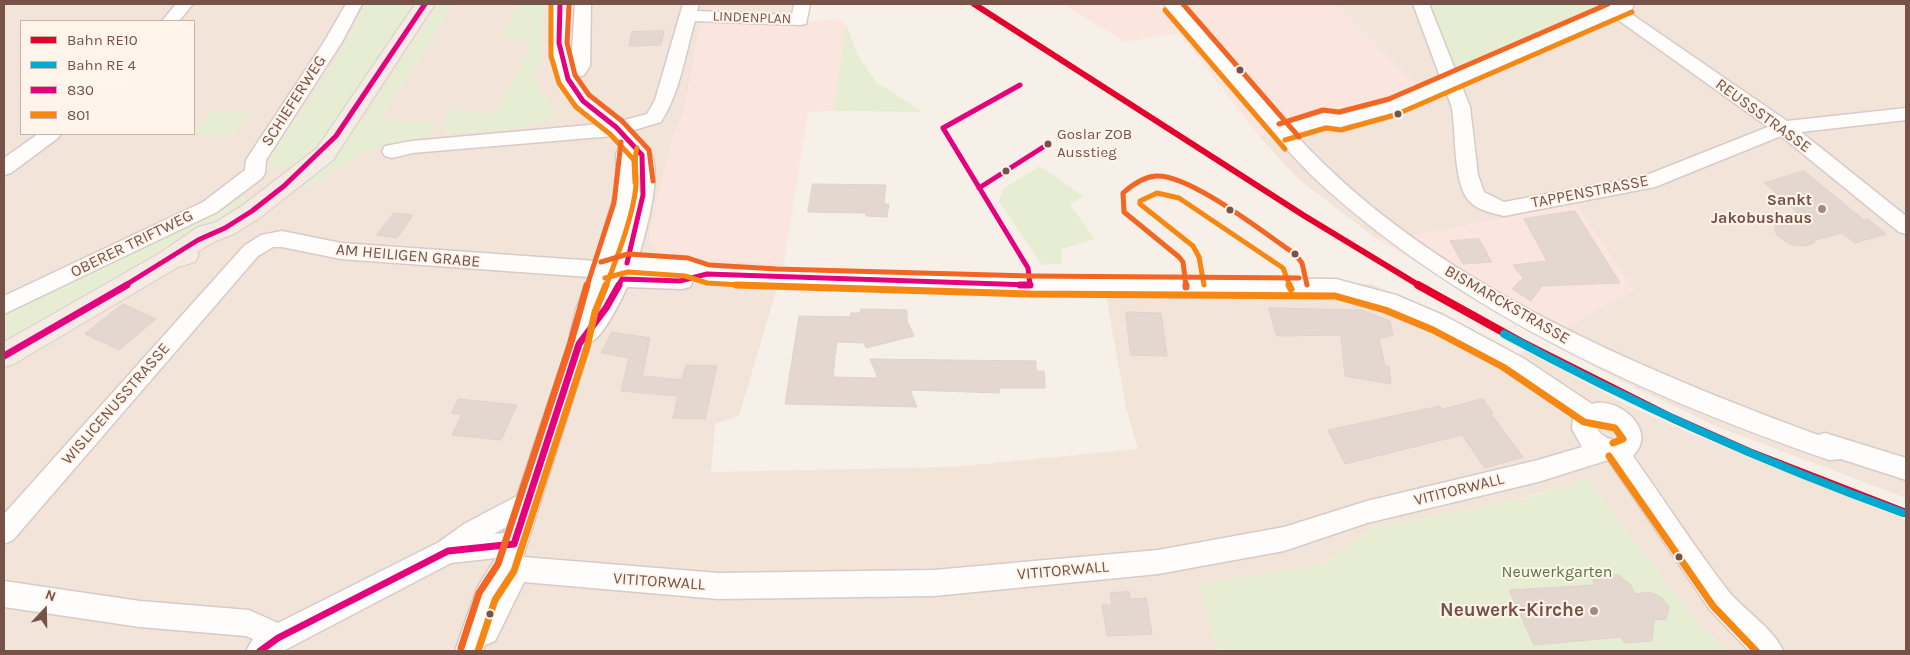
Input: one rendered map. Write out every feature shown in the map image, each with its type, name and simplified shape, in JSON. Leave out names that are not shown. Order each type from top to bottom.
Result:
[{"type":"main road","points":[[4,356],[170,260],[188,255],[204,246],[225,228],[252,211],[325,154],[425,4]]},
{"type":"street","points":[[171,20],[185,4]]},
{"type":"street","name":"SCHIEFERWEG","points":[[255,173],[256,160],[333,42],[354,4]]},
{"type":"street","points":[[470,651],[482,636],[511,583],[510,556],[579,344],[606,308],[617,271],[633,243],[645,177],[642,155],[629,146],[618,129],[582,100],[565,76],[559,61],[560,4]]},
{"type":"street","points":[[565,76],[578,71],[581,66],[583,4]]},
{"type":"street","name":"LINDENPLAN","points":[[392,151],[412,146],[618,129],[644,122],[654,118],[660,109],[689,10],[746,20],[800,20],[802,4]]},
{"type":"street","name":"BISMARCKSTRASSE","points":[[1172,4],[1287,137],[1330,181],[1381,223],[1434,262],[1488,297],[1600,357],[1659,385],[1829,450],[1839,449],[1906,469]]},
{"type":"street","name":"TAPPENSTRASSE","points":[[1422,4],[1461,107],[1468,175],[1476,196],[1490,206],[1504,209],[1648,182],[1783,128],[1906,114]]},
{"type":"street","points":[[1287,137],[1333,129],[1340,121],[1392,107],[1617,6]]},
{"type":"street","name":"REUSSSTRASSE","points":[[1617,6],[1783,128],[1906,227]]},
{"type":"street","points":[[549,135],[575,119],[582,100]]},
{"type":"street","points":[[4,168],[50,135]]},
{"type":"street","points":[[255,173],[284,186]]},
{"type":"street","name":"OBERER TRIFTWEG","points":[[4,306],[210,207],[255,173]]},
{"type":"street","name":"AM HEILIGEN GRABE","points":[[228,277],[258,245],[268,240],[282,239],[341,251],[617,271],[680,282],[707,274],[1030,285],[1336,287],[1380,296],[1434,320],[1544,381],[1589,414]]},
{"type":"street","name":"WISLICENUSSTRASSE","points":[[4,532],[228,277]]},
{"type":"street","points":[[1612,451],[1625,450],[1631,445],[1630,430],[1622,421],[1611,415],[1599,412],[1589,414],[1584,419],[1582,425],[1590,440],[1612,451],[1720,601],[1739,623],[1769,651]]},
{"type":"street","name":"VITITORWALL","points":[[448,551],[510,556],[718,586],[934,583],[1158,562],[1284,540],[1367,512],[1612,451]]},
{"type":"street","points":[[4,594],[140,614],[249,624],[269,645],[448,551],[473,532],[528,503]]},
{"type":"shaded area","points":[[4,4],[804,4],[803,22],[683,114],[672,138],[650,231],[662,255],[784,264],[739,416],[715,424],[711,472],[953,467],[1138,449],[1126,408],[1105,289],[1090,275],[1372,284],[1458,321],[1518,354],[1525,351],[1629,406],[1690,433],[1906,520],[1906,651],[1729,651],[1698,624],[1648,560],[1579,480],[1317,565],[1199,584],[1217,651],[4,651]]},
{"type":"shaded area","points":[[1063,4],[1157,4],[1161,9],[1166,4],[1335,4],[1417,86],[1259,136],[1179,33],[1125,42]]},
{"type":"shaded area","points":[[1335,4],[1906,4],[1906,498],[1718,427],[1623,382],[1545,340],[1561,330],[1403,237],[1377,239],[1298,179],[1259,136],[1416,86]]},
{"type":"shaded area","points":[[838,19],[846,24],[833,111],[808,112],[784,264],[662,255],[650,243],[650,231],[672,138],[683,114],[701,20],[803,22]]},
{"type":"shaded area","points":[[1576,204],[1634,290],[1545,340],[1377,239],[1403,237]]},
{"type":"green space","points":[[365,4],[419,4],[372,75],[316,150],[300,163],[287,168],[274,167],[269,161],[272,153],[346,43]]},
{"type":"green space","points":[[438,4],[454,4],[380,120],[434,123],[429,136],[376,147],[349,161],[306,190],[304,183],[331,157],[366,115]]},
{"type":"green space","points":[[518,4],[544,4],[541,66],[534,73],[540,91],[554,110],[553,116],[542,122],[516,129],[445,133],[443,123],[453,106],[457,107],[455,112],[495,113],[530,49],[524,40],[501,39]]},
{"type":"green space","points":[[1428,4],[1598,4],[1601,8],[1464,67],[1456,65],[1450,60]]},
{"type":"green space","points":[[846,24],[857,54],[876,82],[922,112],[833,111]]},
{"type":"green space","points":[[211,111],[250,114],[232,136],[195,132]]},
{"type":"green space","points":[[1040,166],[1083,196],[1070,205],[1095,239],[1062,249],[1061,264],[1042,265],[999,202],[1003,189]]},
{"type":"green space","points":[[243,197],[247,197],[249,200],[211,228],[4,351],[4,314],[37,295]]},
{"type":"green space","name":"Neuwerkgarten","points":[[1579,480],[1588,480],[1698,624],[1729,651],[1217,651],[1199,584],[1325,563],[1372,527],[1524,499]]},
{"type":"building","points":[[664,31],[661,45],[629,46],[632,32]]},
{"type":"building","name":"Sankt Jakobushaus","points":[[1804,171],[1864,220],[1868,219],[1886,234],[1855,243],[1842,233],[1815,240],[1814,243],[1805,246],[1789,244],[1776,234],[1775,225],[1800,215],[1765,183]]},
{"type":"building","points":[[813,184],[886,185],[884,204],[889,204],[887,217],[866,216],[866,213],[808,212]]},
{"type":"building","points":[[1575,211],[1620,283],[1542,286],[1531,301],[1512,289],[1523,278],[1513,265],[1547,261],[1524,219]]},
{"type":"building","points":[[394,213],[413,215],[397,238],[377,235]]},
{"type":"building","points":[[1479,239],[1492,262],[1463,264],[1450,241]]},
{"type":"building","points":[[123,304],[156,319],[119,350],[85,334]]},
{"type":"building","points":[[1269,308],[1361,310],[1390,321],[1393,335],[1379,339],[1385,366],[1389,366],[1391,384],[1345,376],[1341,335],[1277,336]]},
{"type":"building","points":[[861,309],[907,310],[907,321],[914,336],[866,348],[864,343],[837,342],[835,356],[832,357],[835,358],[833,377],[878,378],[870,359],[1036,361],[1036,371],[1044,371],[1045,388],[1000,388],[999,393],[910,390],[917,407],[785,404],[799,316],[850,317],[851,313],[860,313]]},
{"type":"building","points":[[1126,312],[1161,313],[1167,356],[1131,355]]},
{"type":"building","points":[[612,332],[650,338],[642,376],[682,380],[686,365],[717,366],[705,419],[673,418],[678,396],[621,391],[629,358],[602,353]]},
{"type":"building","points":[[459,399],[517,405],[501,440],[452,435],[462,414],[452,413]]},
{"type":"building","points":[[1483,399],[1493,413],[1491,414],[1523,457],[1485,468],[1462,435],[1345,464],[1328,430],[1440,406],[1442,409]]},
{"type":"building","name":"Neuwerk-Kirche","points":[[1618,575],[1630,584],[1635,594],[1650,592],[1662,598],[1669,607],[1666,619],[1654,620],[1652,641],[1624,643],[1621,637],[1534,645],[1509,590],[1595,585],[1591,577]]},
{"type":"building","points":[[1129,592],[1130,599],[1146,598],[1152,634],[1107,636],[1102,605],[1112,605],[1110,593]]},
{"type":"rail line","name":"RE10","points":[[974,4],[1108,91],[1183,136],[1303,215],[1447,302],[1521,342],[1672,418],[1749,452],[1906,513]]},
{"type":"transit line","name":"830","points":[[4,356],[169,260],[198,240],[225,228],[252,211],[284,186],[336,136],[425,4]]},
{"type":"transit line","name":"801","points":[[551,4],[551,56],[559,83],[576,107],[610,134],[634,160],[635,183]]},
{"type":"transit line","name":"830","points":[[560,4],[560,56],[563,68],[574,91],[591,108],[616,127],[642,155],[643,195],[627,263]]},
{"type":"transit line","points":[[1183,4],[1299,137]]},
{"type":"transit line","points":[[1279,124],[1323,110],[1339,112],[1389,99],[1608,4]]},
{"type":"transit line","points":[[569,5],[567,43],[575,75],[589,95],[622,121],[649,150],[653,181]]},
{"type":"transit line","name":"801","points":[[1165,10],[1285,149]]},
{"type":"transit line","name":"801","points":[[1285,140],[1326,128],[1341,130],[1395,115],[1632,12]]},
{"type":"transit line","name":"830","points":[[943,128],[1020,85]]},
{"type":"transit line","name":"830","points":[[943,128],[1028,268],[1030,285]]},
{"type":"transit line","points":[[461,648],[479,593],[498,564],[604,238],[614,203],[621,142]]},
{"type":"transit line","name":"830","points":[[979,188],[1048,144]]},
{"type":"transit line","name":"801","points":[[478,651],[495,600],[514,571],[587,347],[595,312],[611,273],[631,209],[636,186],[635,155],[637,148]]},
{"type":"transit line","points":[[1186,287],[1183,262],[1179,257],[1124,212],[1123,193],[1140,180],[1148,177],[1167,177],[1186,182],[1195,187],[1295,254],[1302,263],[1307,285]]},
{"type":"transit line","name":"801","points":[[1204,285],[1199,257],[1193,246],[1140,204],[1140,201],[1157,193],[1168,194],[1185,201],[1283,268],[1291,289]]},
{"type":"transit line","points":[[601,262],[628,254],[688,258],[709,265],[777,269],[1030,276],[1299,278]]},
{"type":"transit line","name":"801","points":[[605,278],[628,272],[685,276],[707,283],[777,287],[1030,294],[1335,296],[1385,310],[1457,341],[1525,381],[1584,422],[1615,428],[1620,432],[1623,439],[1613,443]]},
{"type":"transit line","name":"830","points":[[622,279],[680,281],[707,274],[1030,285]]},
{"type":"transit line","name":"830","points":[[514,544],[579,344],[606,308],[622,279]]},
{"type":"transit line","points":[[1504,334],[1601,385],[1700,432],[1800,474],[1903,513]]},
{"type":"transit line","name":"801","points":[[1609,456],[1713,606],[1756,651]]},
{"type":"transit line","name":"830","points":[[260,651],[278,638],[448,551],[514,544]]},
{"type":"place","name":"Goslar ZOB Ausstieg","points":[[1048,144]]},
{"type":"place","name":"Sankt Jakobushaus","points":[[1822,209]]},
{"type":"place","name":"Neuwerk-Kirche","points":[[1594,611]]}]
